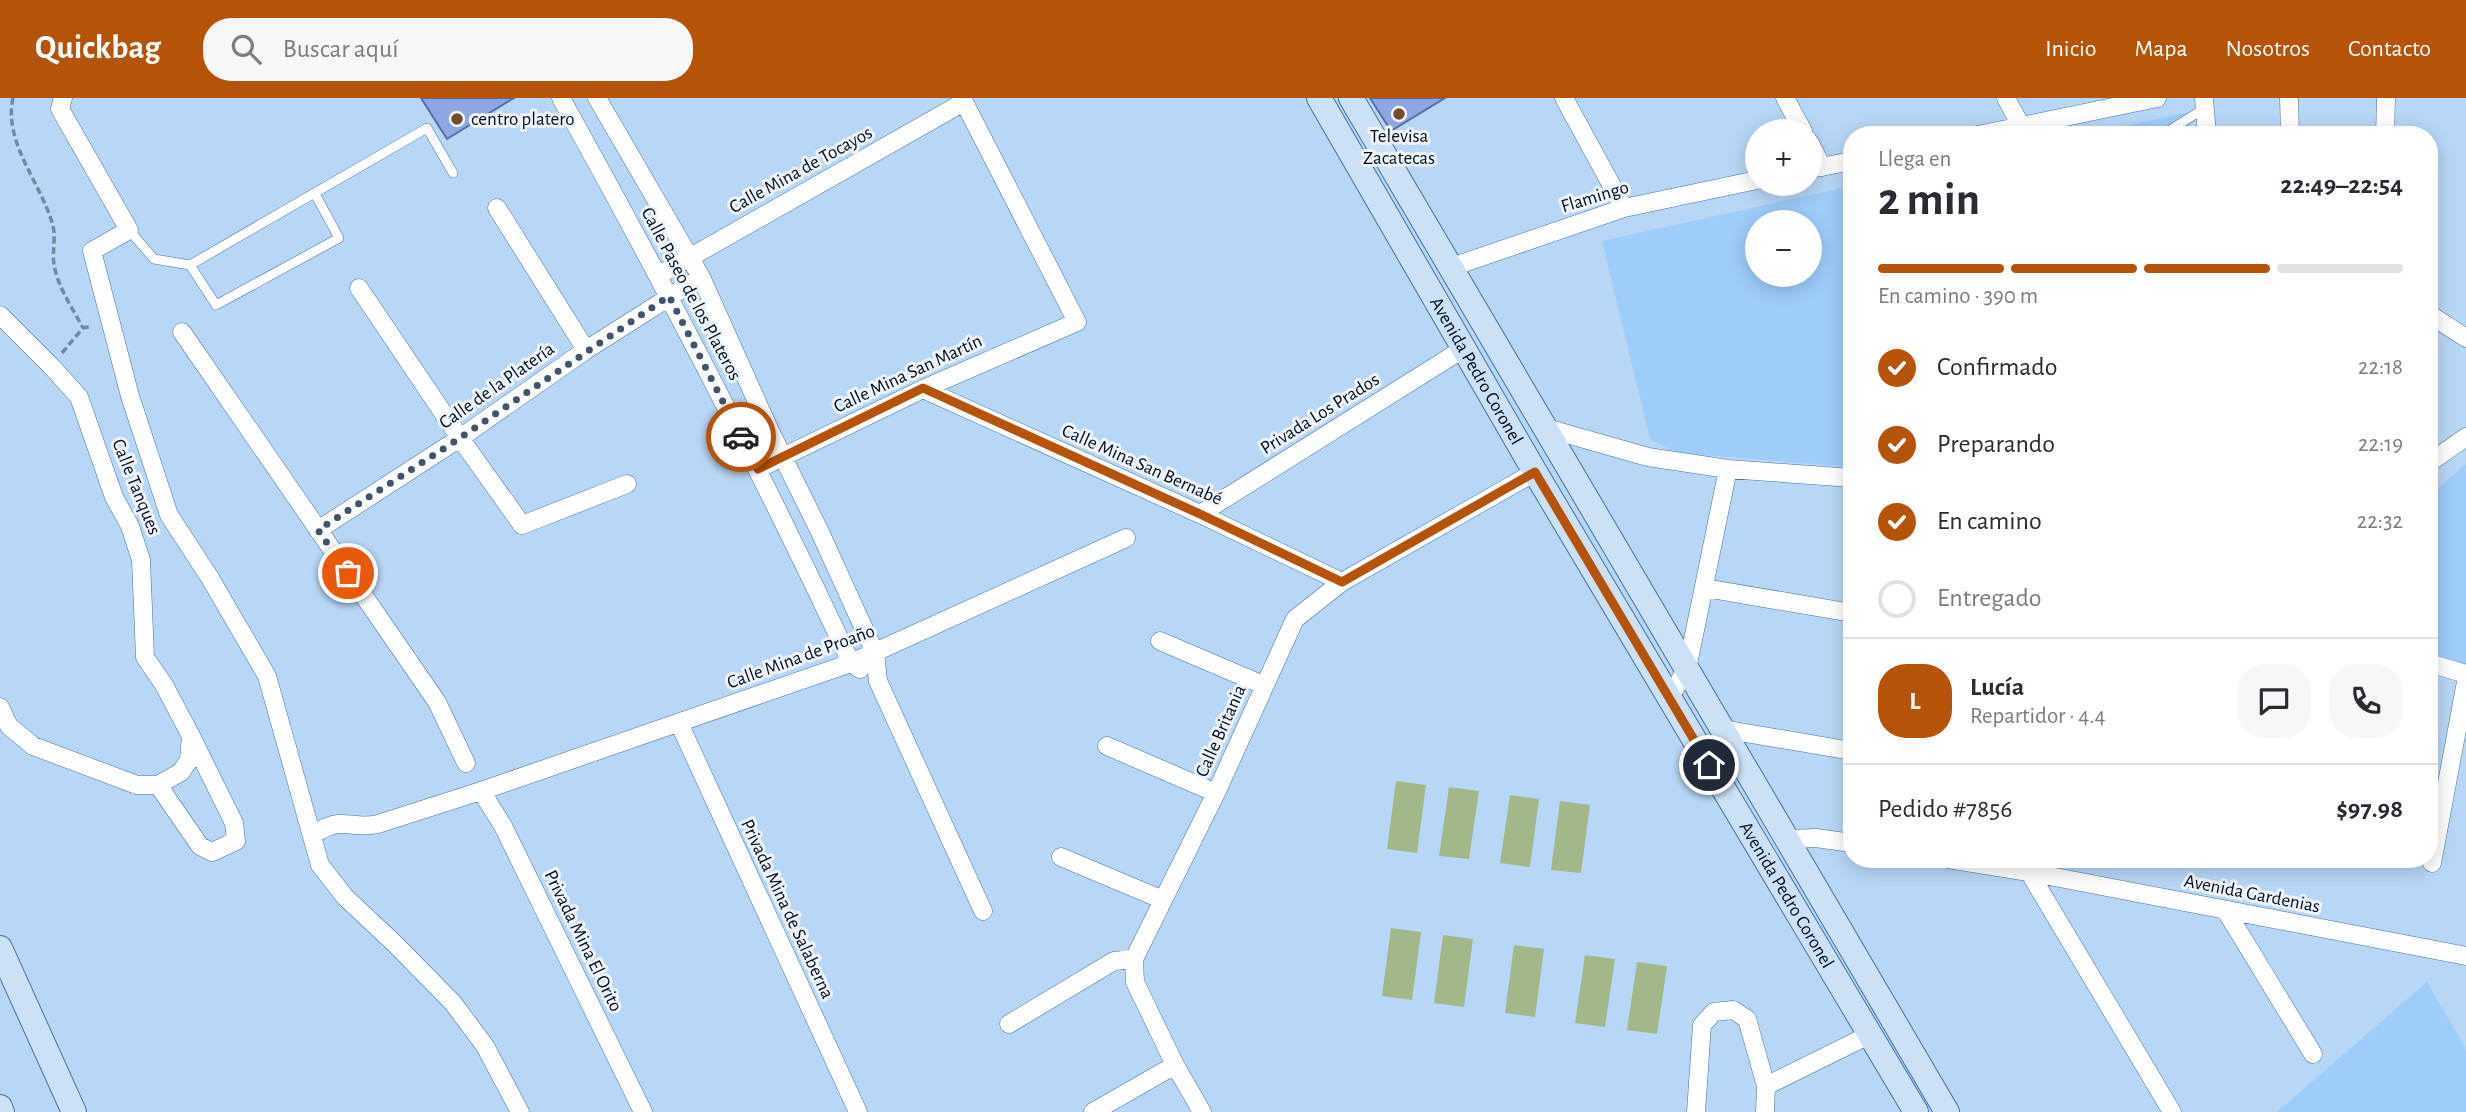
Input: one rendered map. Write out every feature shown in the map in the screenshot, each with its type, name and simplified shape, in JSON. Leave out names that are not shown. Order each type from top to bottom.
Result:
[{"type":"main road","name":"Avenida Pedro Coronel","points":[[1318,98],[1535,472],[1916,1112]]},
{"type":"main road","name":"Avenida Pedro Coronel","points":[[1351,98],[1449,268],[1546,428],[1613,547],[1789,839],[1947,1112]]},
{"type":"main road","points":[[1350,152],[1374,138]]},
{"type":"main road","points":[[0,948],[74,1112]]},
{"type":"main road","points":[[0,1107],[2,1112]]},
{"type":"street","points":[[63,98],[60,109],[129,230],[92,251],[130,396],[169,515],[210,578],[267,676],[320,865],[345,897],[453,1003],[485,1046],[520,1112]]},
{"type":"street","name":"Calle Paseo de los Plateros","points":[[561,98],[659,275],[758,469],[851,663]]},
{"type":"street","name":"Calle Paseo de los Plateros","points":[[597,98],[701,277],[875,653],[878,681]]},
{"type":"street","points":[[1564,98],[1624,208]]},
{"type":"street","points":[[1786,98],[1797,119]]},
{"type":"street","points":[[2006,98],[2021,126],[2157,98]]},
{"type":"street","points":[[2289,98],[2290,126]]},
{"type":"street","points":[[2385,126],[2386,98]]},
{"type":"street","name":"Calle Mina de Tocayos","points":[[659,275],[964,102],[1077,322]]},
{"type":"street","points":[[2204,103],[2206,126]]},
{"type":"street","points":[[1822,167],[1843,163]]},
{"type":"street","name":"Flamingo","points":[[1449,268],[1624,208],[1745,183]]},
{"type":"street","points":[[497,208],[586,351]]},
{"type":"street","name":"Calle de la Platería","points":[[318,530],[701,277]]},
{"type":"street","points":[[359,288],[460,438],[523,525],[627,484]]},
{"type":"street","name":"Calle Tanques","points":[[0,315],[79,397],[114,497],[130,526],[141,560],[145,657],[164,685],[191,736],[234,823],[236,841],[212,852],[200,846],[158,785]]},
{"type":"street","points":[[2438,320],[2466,338]]},
{"type":"street","name":"Calle Mina San Martín","points":[[758,469],[923,388],[1077,322]]},
{"type":"street","points":[[182,332],[437,702],[466,763]]},
{"type":"street","name":"Privada Los Prados","points":[[1200,514],[1463,349]]},
{"type":"street","name":"Calle Mina San Bernabé","points":[[923,388],[1342,582]]},
{"type":"street","points":[[1546,428],[1648,457],[1728,468],[1843,477]]},
{"type":"street","points":[[2438,455],[2466,437]]},
{"type":"street","points":[[1669,698],[1687,669],[1728,468]]},
{"type":"street","name":"Calle Britania","points":[[1134,959],[1216,793],[1295,619],[1342,582],[1535,472]]},
{"type":"street","name":"Calle Mina de Proaño","points":[[312,835],[340,824],[364,827],[378,824],[851,663],[1126,538]]},
{"type":"street","points":[[1705,588],[1843,611]]},
{"type":"street","points":[[1160,641],[1263,685]]},
{"type":"street","points":[[851,663],[878,681],[982,911]]},
{"type":"street","points":[[2438,666],[2466,674]]},
{"type":"street","points":[[2438,831],[2466,682]]},
{"type":"street","points":[[0,707],[9,726],[33,746],[137,785],[158,785],[181,772],[189,760],[191,736]]},
{"type":"street","name":"Privada Mina de Salaberna","points":[[679,723],[858,1112]]},
{"type":"street","points":[[1722,729],[1843,749]]},
{"type":"street","points":[[1107,746],[1216,793]]},
{"type":"street","name":"Privada Mina El Orito","points":[[481,791],[503,826],[643,1112]]},
{"type":"street","points":[[1789,839],[1816,838],[1843,842]]},
{"type":"street","points":[[1060,857],[1163,900]]},
{"type":"street","name":"Avenida Gardenias","points":[[2004,868],[2466,956]]},
{"type":"street","points":[[2029,872],[2172,1112]]},
{"type":"street","points":[[2227,911],[2313,1054]]},
{"type":"street","points":[[1009,1024],[1114,961],[1134,959],[1135,982],[1175,1065],[1202,1112]]},
{"type":"street","points":[[1696,1112],[1702,1025],[1714,1012],[1733,1010],[1747,1019],[1766,1086],[1765,1112]]},
{"type":"street","points":[[1766,1086],[1870,1035]]},
{"type":"street","points":[[1093,1112],[1175,1065]]},
{"type":"lane","points":[[2174,126],[2204,103]]},
{"type":"lane","points":[[129,230],[153,259],[190,265],[427,128],[453,173]]},
{"type":"lane","points":[[190,265],[216,305],[339,238],[315,194]]},
{"type":"path","points":[[13,98],[10,113],[13,131],[45,202],[54,229],[54,268],[83,328]]},
{"type":"path","points":[[51,366],[83,328],[112,326]]},
{"type":"shaded area","points":[[2189,112],[2191,126],[2125,126]]},
{"type":"shaded area","points":[[1843,188],[1843,466],[1676,453],[1650,439],[1602,241],[1806,196],[1822,196],[1822,192]]},
{"type":"shaded area","points":[[2466,464],[2466,664],[2438,655],[2438,488]]},
{"type":"shaded area","points":[[2427,982],[2466,1049],[2466,1112],[2277,1112]]},
{"type":"green space","points":[[1396,781],[1426,785],[1417,853],[1387,849]]},
{"type":"green space","points":[[1449,787],[1479,791],[1469,859],[1439,856]]},
{"type":"green space","points":[[1510,795],[1539,799],[1530,867],[1500,863]]},
{"type":"green space","points":[[1560,801],[1590,805],[1581,873],[1551,870]]},
{"type":"green space","points":[[1391,928],[1421,932],[1412,1000],[1382,996]]},
{"type":"green space","points":[[1443,935],[1473,939],[1464,1007],[1434,1003]]},
{"type":"green space","points":[[1514,945],[1544,949],[1535,1017],[1505,1013]]},
{"type":"green space","points":[[1585,955],[1615,959],[1605,1027],[1575,1023]]},
{"type":"green space","points":[[1637,962],[1667,966],[1657,1034],[1627,1030]]},
{"type":"building","name":"centro platero","points":[[421,98],[514,98],[447,139]]},
{"type":"building","name":"Televisa Zacatecas","points":[[1370,98],[1445,98],[1391,131]]},
{"type":"way so far","points":[[348,573],[318,530],[460,438],[669,296],[741,437]]},
{"type":"place","name":"Televisa Zacatecas","points":[[1399,114]]},
{"type":"place","name":"centro platero","points":[[457,119]]},
{"type":"route","points":[[741,437],[758,469],[923,388],[1342,582],[1535,472],[1709,765]]}]
